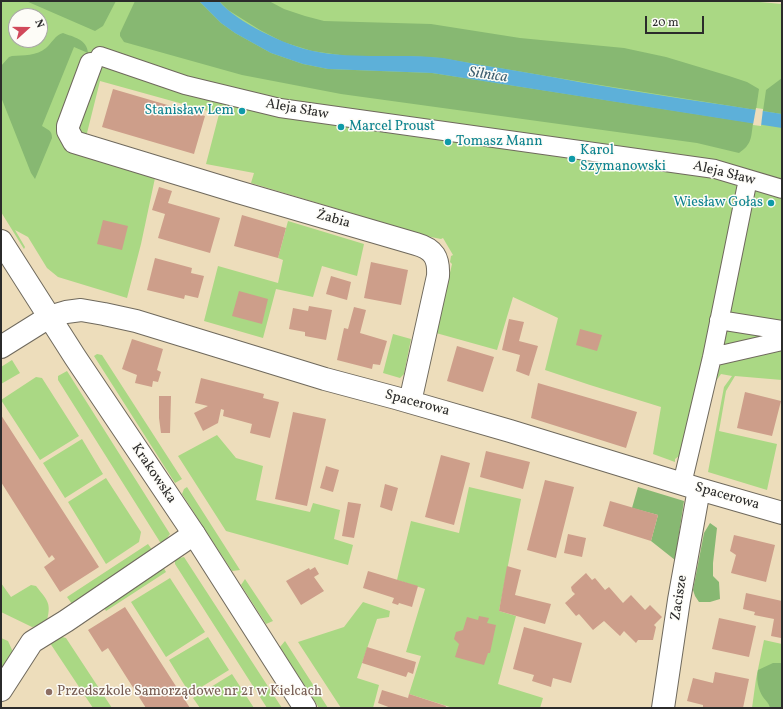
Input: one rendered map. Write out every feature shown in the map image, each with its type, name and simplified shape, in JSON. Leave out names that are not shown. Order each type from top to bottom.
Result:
[{"type":"street","name":"Żabia","points":[[95,60],[68,126],[68,131],[74,142],[427,248],[438,263],[438,276],[410,402]]},
{"type":"street","name":"Aleja Sław","points":[[95,60],[185,85],[280,108],[715,169],[782,189]]},
{"type":"street","points":[[690,487],[712,357],[748,179]]},
{"type":"street","name":"Krakowska","points":[[1,241],[49,317],[194,534],[305,708]]},
{"type":"street","name":"Spacerowa","points":[[1,348],[49,317],[66,312],[81,310],[118,317],[325,379],[510,430],[690,487],[782,513]]},
{"type":"street","points":[[719,320],[782,330]]},
{"type":"street","points":[[712,357],[782,341]]},
{"type":"street","name":"Zacisze","points":[[663,708],[679,600],[690,487]]},
{"type":"street","points":[[1,690],[32,642],[66,621],[194,534]]},
{"type":"green space","points":[[1,1],[749,1],[782,4],[782,380],[735,376],[726,391],[719,431],[777,444],[767,490],[708,472],[724,387],[732,376],[721,374],[716,381],[718,373],[701,369],[682,454],[675,459],[675,462],[653,454],[661,407],[545,370],[558,318],[513,297],[497,350],[436,333],[452,264],[450,262],[451,256],[453,255],[443,238],[431,237],[251,183],[254,173],[206,164],[219,114],[100,81],[86,137],[155,178],[141,244],[127,298],[58,277],[47,268],[28,237],[15,230],[25,247],[24,249],[1,212]]},
{"type":"green space","points":[[26,1],[116,1],[103,26],[95,31],[48,11],[48,8],[42,8]]},
{"type":"green space","points":[[135,1],[199,1],[221,23],[235,33],[271,53],[303,64],[328,69],[432,73],[753,123],[751,137],[749,144],[739,153],[697,143],[341,94],[242,75],[124,42],[120,36],[120,33]]},
{"type":"green space","points":[[219,1],[269,1],[284,9],[324,21],[431,24],[520,38],[624,48],[666,57],[747,82],[759,89],[756,110],[440,58],[408,56],[347,56],[312,51],[283,42],[260,30],[228,10]]},
{"type":"green space","points":[[63,33],[79,39],[87,48],[88,53],[74,47],[42,126],[48,129],[52,135],[52,138],[35,179],[31,173],[1,97],[1,66],[9,57],[34,54],[48,48],[48,46],[58,35]]},
{"type":"green space","points":[[782,78],[782,114],[763,111],[766,90]]},
{"type":"green space","points":[[288,221],[364,244],[357,276],[322,266],[313,297],[276,289],[263,338],[204,321],[218,266],[278,283],[283,260],[278,258]]},
{"type":"green space","points":[[393,334],[411,339],[404,374],[400,378],[383,373]]},
{"type":"green space","points":[[97,354],[102,355],[182,479],[175,483],[94,356]]},
{"type":"green space","points":[[12,360],[20,373],[1,384],[1,367]]},
{"type":"green space","points":[[67,371],[170,534],[164,542],[160,542],[58,380],[58,376]]},
{"type":"green space","points":[[36,377],[42,378],[79,436],[40,460],[1,400]]},
{"type":"green space","points":[[217,435],[236,458],[263,466],[256,500],[310,512],[313,503],[340,510],[334,539],[353,545],[348,565],[226,531],[178,456]]},
{"type":"green space","points":[[82,439],[103,474],[65,498],[43,463]]},
{"type":"green space","points":[[106,478],[141,532],[139,542],[106,564],[68,502]]},
{"type":"green space","points":[[187,487],[240,570],[232,571],[182,494],[184,489]]},
{"type":"green space","points":[[469,487],[521,499],[499,611],[516,616],[498,684],[543,698],[540,708],[453,708],[409,694],[421,656],[406,652],[425,589],[397,580],[411,521],[459,533]]},
{"type":"green space","points":[[638,487],[684,501],[675,560],[651,541],[658,515],[632,508]]},
{"type":"green space","points":[[710,523],[717,528],[713,576],[719,582],[720,599],[710,602],[699,602],[693,590],[704,533]]},
{"type":"green space","points":[[148,544],[153,551],[72,604],[67,597]]},
{"type":"green space","points":[[184,557],[282,708],[267,708],[175,564],[175,559]]},
{"type":"green space","points":[[162,565],[166,572],[106,611],[102,604]]},
{"type":"green space","points":[[170,578],[205,632],[166,657],[131,602]]},
{"type":"green space","points":[[245,579],[273,621],[266,624],[241,585]]},
{"type":"green space","points":[[1,583],[11,597],[31,585],[36,586],[47,601],[49,609],[47,620],[38,626],[32,627],[1,612]]},
{"type":"green space","points":[[363,602],[390,611],[389,617],[377,619],[357,678],[379,685],[373,708],[341,708],[298,642],[344,627]]},
{"type":"green space","points":[[59,636],[66,638],[112,708],[93,708],[48,640]]},
{"type":"green space","points":[[208,637],[229,670],[190,694],[169,660]]},
{"type":"green space","points":[[1,638],[8,641],[13,652],[1,672]]},
{"type":"green space","points":[[764,640],[782,644],[782,708],[752,708]]},
{"type":"green space","points":[[285,641],[328,708],[319,708],[280,647]]},
{"type":"green space","points":[[773,663],[782,663],[782,708],[770,708],[761,694],[758,684],[758,670]]},
{"type":"green space","points":[[232,674],[254,708],[200,708],[193,698]]},
{"type":"water","name":"Silnica","points":[[199,1],[219,1],[237,17],[249,25],[276,39],[313,51],[345,55],[411,56],[448,59],[604,86],[782,114],[782,128],[432,73],[328,69],[303,64],[271,53],[235,33],[221,23]]},
{"type":"pier","points":[[756,108],[763,109],[761,126],[753,125]]},
{"type":"building","points":[[113,89],[205,116],[194,154],[102,127]]},
{"type":"building","points":[[159,187],[172,191],[168,203],[220,218],[210,253],[158,238],[165,214],[152,210]]},
{"type":"building","points":[[242,215],[286,228],[278,258],[234,246]]},
{"type":"building","points":[[103,220],[128,226],[122,250],[97,244]]},
{"type":"building","points":[[155,258],[192,268],[191,273],[204,276],[198,298],[185,295],[184,299],[147,290]]},
{"type":"building","points":[[371,262],[408,270],[401,305],[364,298]]},
{"type":"building","points":[[331,276],[351,282],[347,300],[326,294]]},
{"type":"building","points":[[239,291],[268,299],[262,324],[232,316]]},
{"type":"building","points":[[309,306],[332,310],[326,340],[305,336],[305,332],[289,329],[293,308],[308,311]]},
{"type":"building","points":[[354,307],[366,310],[360,333],[387,341],[380,365],[373,364],[372,369],[337,360],[344,328],[348,329]]},
{"type":"building","points":[[509,319],[524,322],[519,341],[538,346],[529,376],[516,371],[520,355],[502,350]]},
{"type":"building","points":[[580,329],[602,335],[597,351],[576,345]]},
{"type":"building","points":[[132,339],[163,349],[157,370],[161,372],[158,382],[153,381],[152,387],[135,383],[137,375],[122,369]]},
{"type":"building","points":[[457,346],[494,357],[483,392],[447,381]]},
{"type":"building","points":[[201,378],[264,394],[263,398],[279,402],[270,438],[250,433],[252,424],[223,416],[224,410],[221,409],[218,423],[203,431],[194,413],[208,406],[195,403]]},
{"type":"building","points":[[538,383],[637,412],[626,448],[531,418]]},
{"type":"building","points":[[745,392],[781,401],[772,436],[737,428]]},
{"type":"building","points":[[159,396],[171,396],[170,433],[161,433]]},
{"type":"building","points":[[293,412],[326,419],[307,506],[275,499]]},
{"type":"building","points":[[1,415],[99,567],[60,592],[44,567],[55,559],[52,555],[49,558],[1,482]]},
{"type":"building","points":[[486,451],[530,462],[523,489],[480,477]]},
{"type":"building","points":[[441,455],[470,463],[454,525],[425,517]]},
{"type":"building","points":[[326,466],[339,470],[333,492],[320,488]]},
{"type":"building","points":[[545,480],[574,487],[556,558],[527,550]]},
{"type":"building","points":[[385,484],[398,488],[392,511],[380,507]]},
{"type":"building","points":[[610,501],[658,515],[651,541],[603,526]]},
{"type":"building","points":[[348,502],[361,504],[354,538],[342,536]]},
{"type":"building","points":[[568,534],[586,538],[582,557],[564,553]]},
{"type":"building","points":[[734,535],[775,545],[766,582],[731,573],[736,555],[730,551]]},
{"type":"building","points":[[507,566],[521,570],[515,595],[551,604],[545,624],[499,611]]},
{"type":"building","points":[[315,567],[319,574],[314,577],[324,591],[301,605],[286,581],[309,568],[310,570]]},
{"type":"building","points":[[368,571],[418,586],[412,607],[399,603],[398,605],[392,603],[394,598],[363,588]]},
{"type":"building","points":[[586,573],[592,580],[595,578],[605,590],[609,587],[623,603],[631,595],[645,610],[650,605],[662,617],[654,625],[656,627],[653,640],[638,640],[636,643],[624,631],[620,636],[604,621],[593,630],[579,614],[576,616],[565,603],[575,594],[571,587]]},
{"type":"building","points":[[746,593],[782,601],[781,638],[771,636],[774,619],[754,615],[755,612],[743,609]]},
{"type":"building","points":[[125,607],[190,708],[146,708],[108,648],[102,652],[88,630]]},
{"type":"building","points":[[479,616],[489,618],[487,623],[496,625],[490,653],[488,653],[484,665],[455,657],[459,644],[454,639],[456,632],[463,630],[467,617],[478,620]]},
{"type":"building","points":[[719,618],[756,626],[749,657],[712,649]]},
{"type":"building","points":[[524,627],[582,643],[571,683],[553,678],[551,687],[532,681],[534,675],[513,669]]},
{"type":"building","points":[[367,647],[416,662],[413,674],[408,672],[406,677],[362,663]]},
{"type":"building","points":[[715,672],[749,679],[743,708],[703,708],[703,705],[687,701],[693,678],[713,683]]},
{"type":"building","points":[[382,690],[408,698],[409,694],[446,706],[445,708],[391,708],[378,703]]},
{"type":"place","name":"Stanisław Lem","points":[[242,111]]},
{"type":"place","name":"Marcel Proust","points":[[341,127]]},
{"type":"place","name":"Tomasz Mann","points":[[448,142]]},
{"type":"place","name":"Karol Szymanowski","points":[[572,159]]},
{"type":"place","name":"Wiesław Gołas","points":[[771,203]]},
{"type":"place","name":"Przedszkole Samorządowe nr 21 w Kielcach","points":[[49,692]]}]
